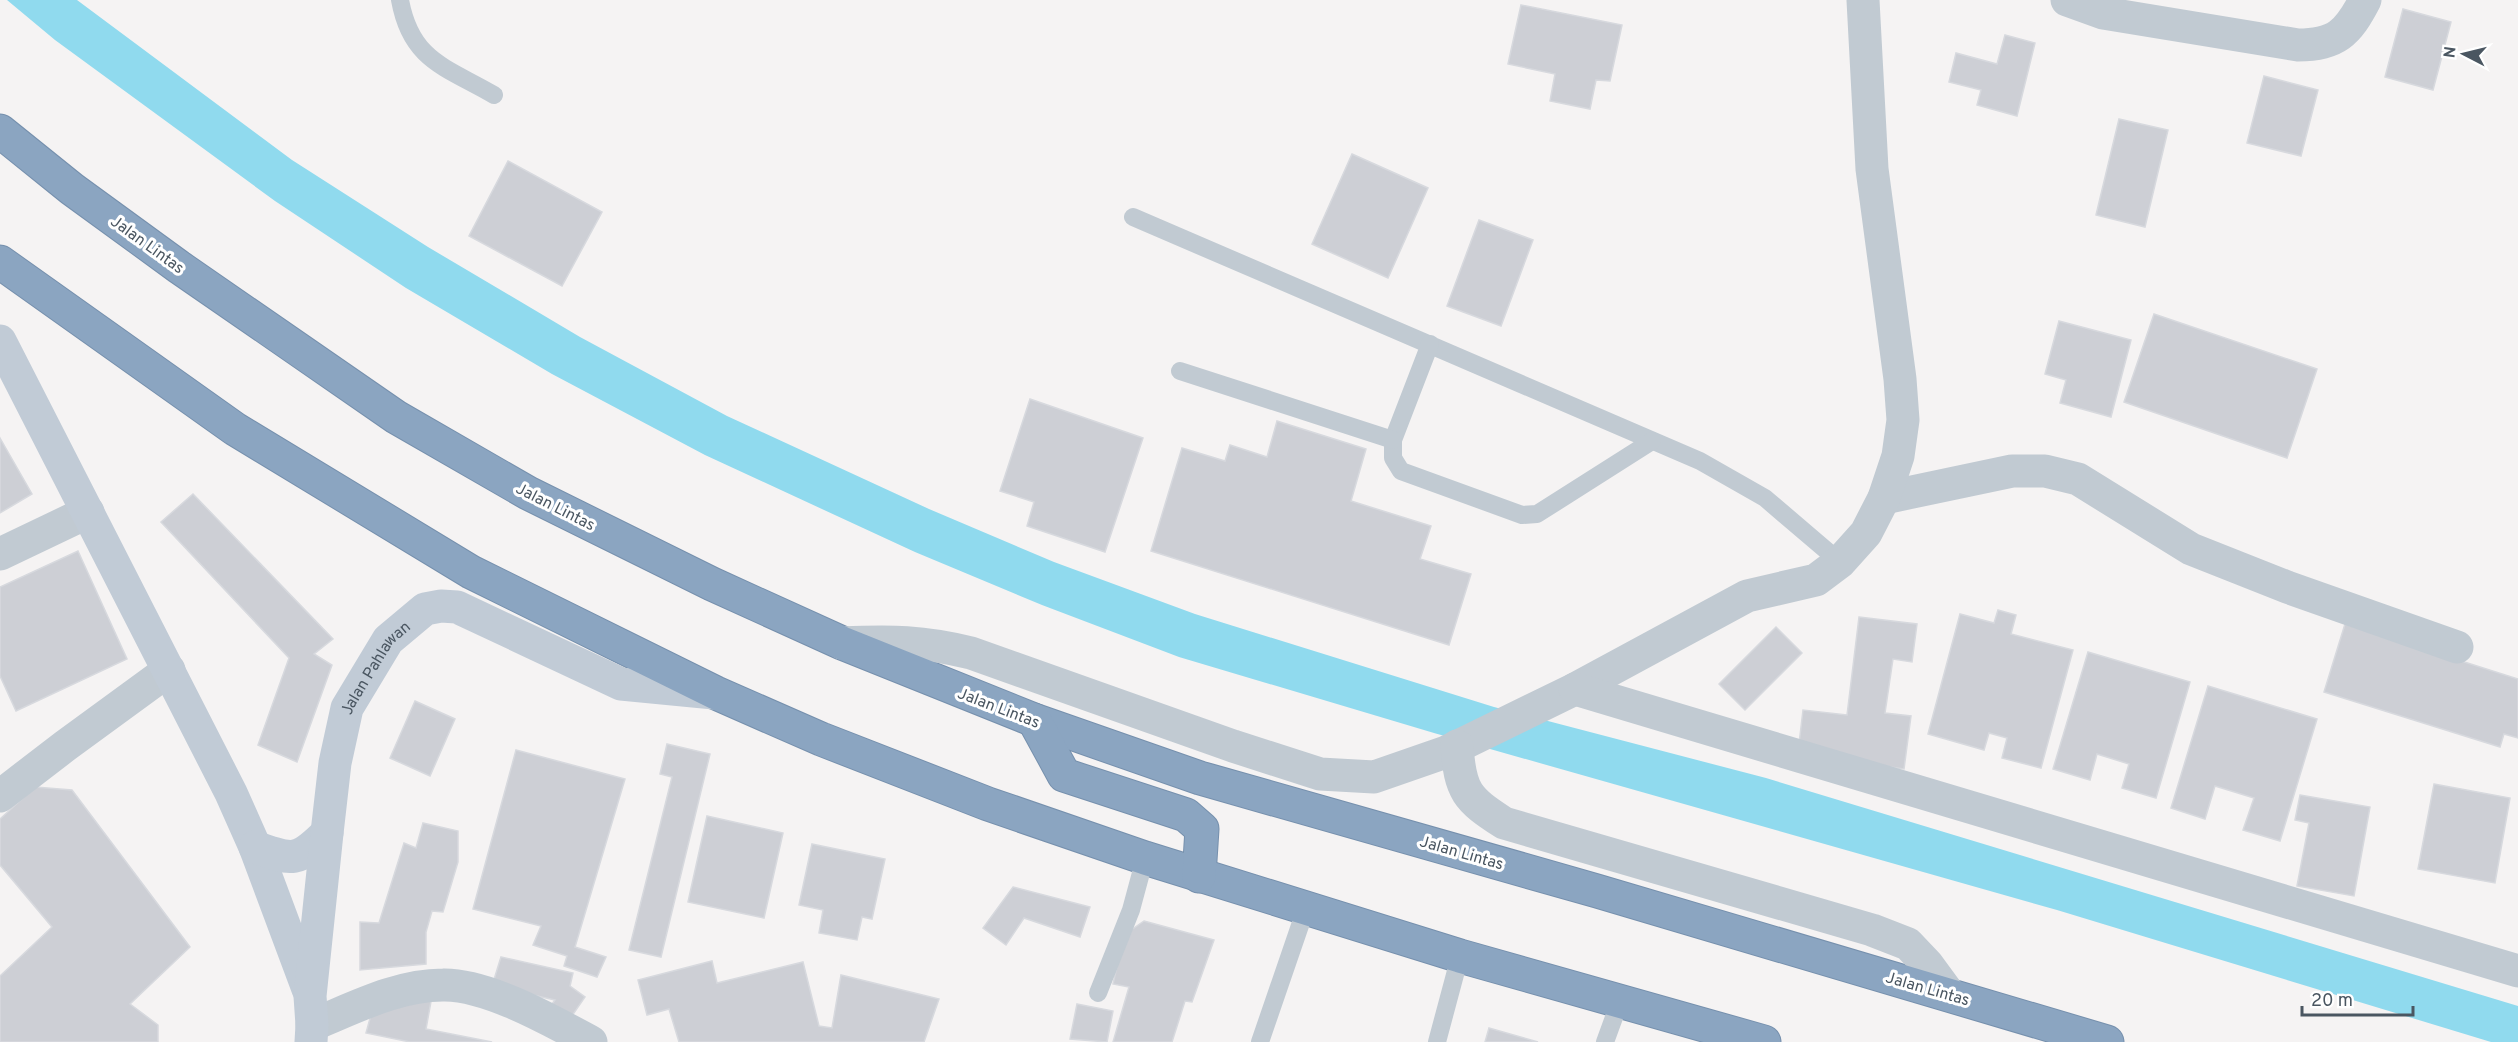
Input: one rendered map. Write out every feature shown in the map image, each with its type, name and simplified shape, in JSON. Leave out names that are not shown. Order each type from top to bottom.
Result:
[{"type":"highway","name":"Jalan Lintas","points":[[0,131],[72,189],[179,267],[396,417],[528,493],[711,584],[842,643],[1034,720],[1200,778],[1949,994],[2107,1042]]},
{"type":"highway","points":[[0,262],[236,429],[471,572],[716,693],[821,739],[988,804],[1144,858],[1460,956],[1620,1000],[1744,1039]]},
{"type":"highway","points":[[1034,720],[1064,775],[1186,815],[1202,829],[1199,876]]},
{"type":"street","points":[[842,643],[904,641],[935,644],[971,653],[1233,746],[1320,774],[1374,777],[1457,746],[1538,707],[1747,596],[1816,580],[1840,562],[1866,533],[1884,498],[1898,456],[1903,420],[1900,379],[1872,169],[1863,0]]},
{"type":"street","points":[[2067,0],[2078,6],[2103,13],[2298,45],[2318,45],[2334,40],[2345,29],[2365,0]]},
{"type":"street","points":[[1,345],[169,670],[255,847],[311,1021],[381,996],[412,988],[444,985],[479,991],[529,1010],[591,1042]]},
{"type":"street","points":[[1884,498],[2012,471],[2045,471],[2078,479],[2191,549],[2287,587],[2457,647]]},
{"type":"street","points":[[0,554],[88,512]]},
{"type":"street","name":"Jalan Pahlawan","points":[[311,1021],[335,763],[347,708],[388,640],[425,609],[441,606],[457,607],[621,684],[716,693]]},
{"type":"street","points":[[0,796],[169,670]]},
{"type":"street","points":[[1575,689],[2518,971]]},
{"type":"street","points":[[1457,746],[1463,785],[1476,805],[1504,823],[1872,930],[1908,944],[1927,964],[1949,994]]},
{"type":"street","points":[[255,847],[289,858],[309,851],[327,833]]},
{"type":"lane","points":[[400,0],[403,17],[412,39],[426,56],[494,95]]},
{"type":"lane","points":[[1133,217],[1700,461],[1765,498],[1840,562]]},
{"type":"lane","points":[[1430,344],[1393,440],[1393,458],[1401,471],[1522,515],[1537,514],[1652,441]]},
{"type":"lane","points":[[1180,371],[1393,440]]},
{"type":"lane","points":[[1098,993],[1131,910],[1144,858]]},
{"type":"lane","points":[[1260,1042],[1306,908]]},
{"type":"lane","points":[[1437,1042],[1460,956]]},
{"type":"lane","points":[[1605,1042],[1620,1000]]},
{"type":"water","points":[[7,0],[77,0],[292,160],[428,247],[580,337],[727,416],[929,509],[1054,562],[1195,614],[1494,707],[1766,778],[2518,1006],[2518,1042],[2491,1042],[2057,910],[1434,733],[1179,657],[1042,605],[915,552],[705,455],[552,374],[406,288],[275,201],[55,40]]},
{"type":"building","points":[[1521,5],[1622,25],[1610,81],[1596,80],[1590,109],[1550,101],[1555,74],[1508,64]]},
{"type":"building","points":[[2403,9],[2451,22],[2433,90],[2385,77]]},
{"type":"building","points":[[2005,35],[2035,43],[2017,116],[1977,105],[1981,90],[1949,82],[1956,53],[1997,64]]},
{"type":"building","points":[[2264,76],[2318,90],[2301,156],[2247,143]]},
{"type":"building","points":[[2119,119],[2168,130],[2145,227],[2096,215]]},
{"type":"building","points":[[1352,154],[1428,188],[1388,278],[1312,244]]},
{"type":"building","points":[[508,161],[602,212],[562,286],[469,236]]},
{"type":"building","points":[[1479,220],[1533,240],[1501,326],[1447,306]]},
{"type":"building","points":[[2154,314],[2317,369],[2287,458],[2124,402]]},
{"type":"building","points":[[2059,321],[2131,340],[2111,417],[2060,403],[2066,380],[2045,374]]},
{"type":"building","points":[[1030,399],[1143,438],[1105,552],[1027,526],[1034,502],[1000,491]]},
{"type":"building","points":[[1277,421],[1366,449],[1351,501],[1431,526],[1420,559],[1471,574],[1449,645],[1151,551],[1182,448],[1225,461],[1230,445],[1267,457]]},
{"type":"building","points":[[0,438],[32,494],[0,513]]},
{"type":"building","points":[[193,494],[333,639],[314,654],[332,665],[297,762],[258,745],[289,658],[161,522]]},
{"type":"building","points":[[78,551],[127,659],[16,711],[0,676],[0,587]]},
{"type":"building","points":[[1998,610],[2016,615],[2011,634],[2073,650],[2041,768],[2002,758],[2007,738],[1989,733],[1984,750],[1928,734],[1960,614],[1994,623]]},
{"type":"building","points":[[1859,617],[1917,624],[1912,662],[1893,659],[1885,713],[1911,716],[1904,769],[1842,760],[1799,744],[1803,710],[1847,715]]},
{"type":"building","points":[[2345,624],[2518,679],[2518,738],[2504,734],[2500,747],[2324,692]]},
{"type":"building","points":[[1776,627],[1802,653],[1745,710],[1719,684]]},
{"type":"building","points":[[2088,652],[2190,682],[2156,798],[2122,788],[2129,764],[2097,754],[2090,780],[2053,769]]},
{"type":"building","points":[[2208,686],[2317,719],[2280,841],[2243,830],[2254,798],[2215,786],[2205,819],[2171,808]]},
{"type":"building","points":[[415,701],[455,719],[430,776],[390,758]]},
{"type":"building","points":[[667,744],[710,754],[661,957],[629,950],[672,777],[660,774]]},
{"type":"building","points":[[516,750],[625,779],[575,947],[606,957],[597,977],[564,966],[567,956],[533,945],[541,926],[473,909]]},
{"type":"building","points":[[2434,784],[2510,798],[2495,883],[2418,869]]},
{"type":"building","points":[[35,787],[72,790],[190,947],[130,1004],[158,1025],[158,1042],[0,1042],[0,976],[52,927],[0,865],[0,819]]},
{"type":"building","points":[[2300,795],[2370,807],[2354,896],[2297,886],[2309,823],[2295,820]]},
{"type":"building","points":[[707,816],[783,833],[764,918],[688,902]]},
{"type":"building","points":[[423,823],[458,831],[458,862],[443,912],[432,911],[426,932],[426,964],[360,970],[360,922],[379,923],[404,843],[416,848]]},
{"type":"building","points":[[812,844],[885,859],[872,919],[862,917],[857,940],[819,933],[823,910],[799,905]]},
{"type":"building","points":[[1013,887],[1090,907],[1080,937],[1024,918],[1006,945],[983,928]]},
{"type":"building","points":[[1144,921],[1214,940],[1192,1002],[1185,1001],[1172,1042],[1113,1042],[1129,987],[1113,984],[1124,935]]},
{"type":"building","points":[[501,957],[573,973],[570,986],[585,997],[567,1023],[546,1012],[555,1000],[492,986]]},
{"type":"building","points":[[712,961],[717,983],[803,962],[819,1026],[832,1028],[841,975],[939,999],[924,1042],[679,1042],[669,1009],[647,1015],[638,980]]},
{"type":"building","points":[[432,996],[426,1029],[492,1042],[410,1042],[366,1033],[374,1004]]},
{"type":"building","points":[[1077,1004],[1113,1011],[1107,1042],[1070,1039]]},
{"type":"building","points":[[1489,1028],[1538,1042],[1485,1042]]}]
